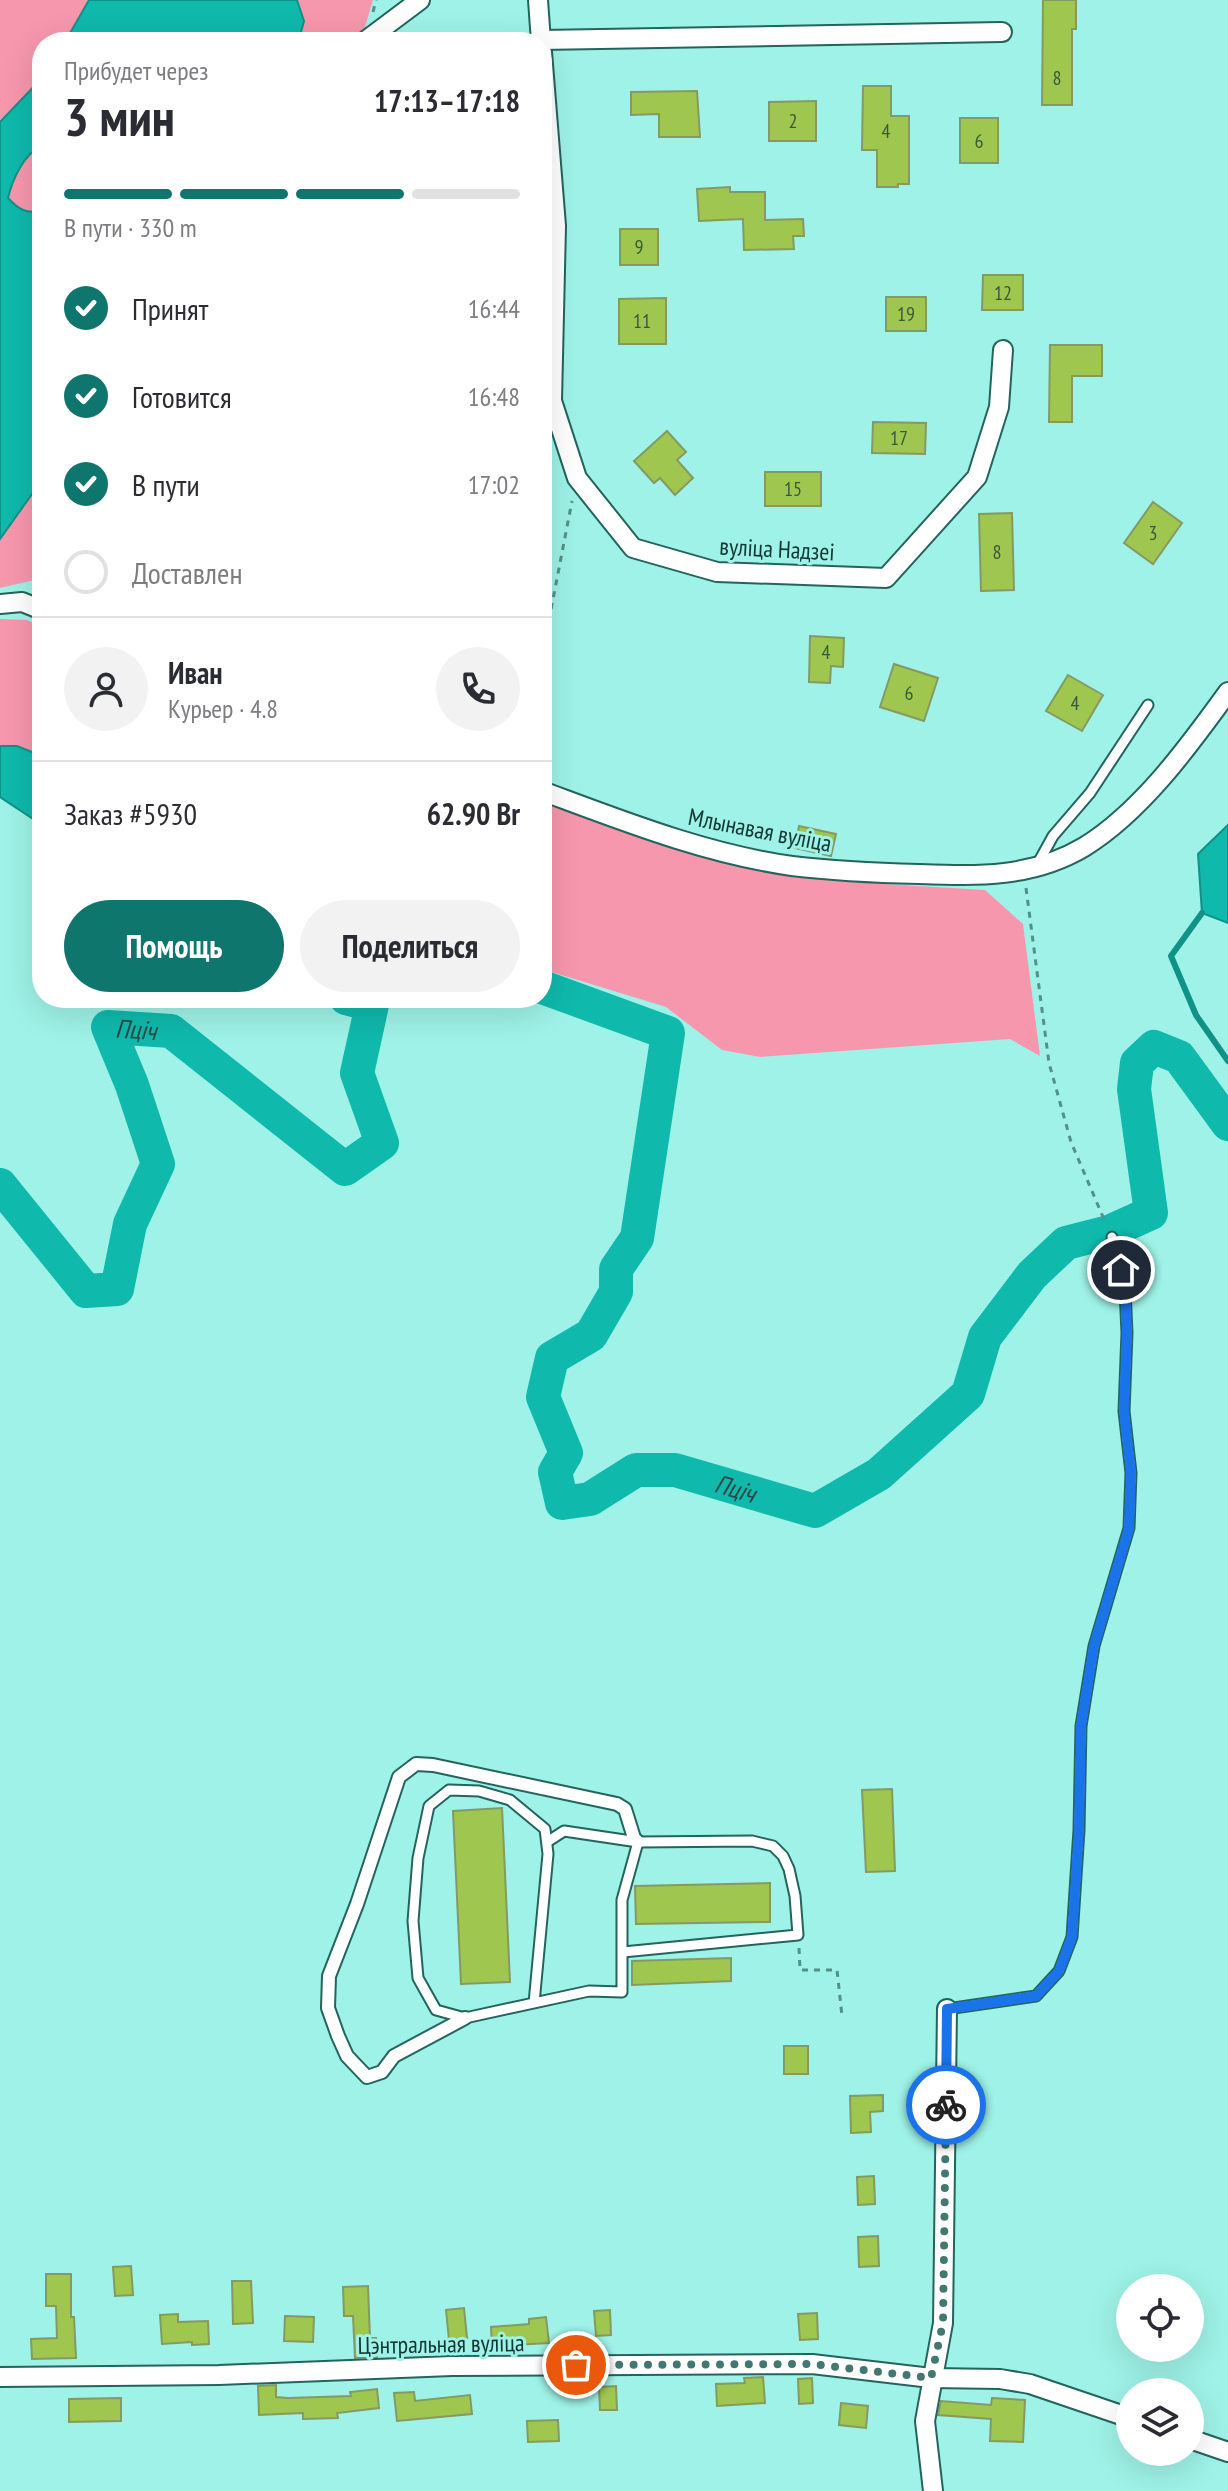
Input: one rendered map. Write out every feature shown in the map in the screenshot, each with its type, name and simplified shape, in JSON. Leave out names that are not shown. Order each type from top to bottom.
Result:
[{"type":"street","points":[[377,32],[420,0]]},
{"type":"street","name":"вуліца Надзеі","points":[[538,0],[540,32]]},
{"type":"street","points":[[552,45],[1002,32]]},
{"type":"street","name":"вуліца Надзеі","points":[[552,178],[556,226],[552,401],[577,478],[633,548],[717,572],[886,578],[977,477],[999,407],[1003,350]]},
{"type":"street","points":[[0,604],[32,603]]},
{"type":"street","points":[[1029,870],[1082,848],[1128,813],[1175,760],[1228,692]]},
{"type":"street","name":"Млынавая вуліца","points":[[552,795],[720,851],[790,866],[944,875],[1029,870]]},
{"type":"street","points":[[465,2018],[394,2056],[382,2072],[367,2077],[347,2056],[328,2008],[329,1976],[357,1904],[399,1777],[416,1764],[433,1765],[617,1804],[625,1809],[638,1842]]},
{"type":"street","points":[[933,2491],[925,2421],[943,2323],[947,2009]]},
{"type":"street","name":"Цэнтральная вуліца","points":[[0,2377],[219,2375],[452,2366],[812,2364],[931,2378],[969,2376],[1030,2384],[1116,2413]]},
{"type":"street","points":[[1204,2444],[1228,2452]]},
{"type":"lane","points":[[1029,870],[1090,793],[1148,705]]},
{"type":"lane","points":[[947,2009],[1036,1996],[1059,1971],[1072,1937],[1079,1830],[1081,1726],[1094,1646],[1129,1528],[1131,1473],[1124,1411],[1125,1289],[1112,1237]]},
{"type":"lane","points":[[534,2003],[548,1854],[545,1829],[510,1800],[479,1791],[449,1790],[429,1806],[418,1858],[413,1921],[418,1978],[436,2010],[465,2018],[534,2003],[589,1991],[622,1992],[622,1900],[638,1842]]},
{"type":"lane","points":[[547,1842],[564,1831],[638,1842],[752,1841],[773,1846],[783,1856],[795,1896],[798,1935],[623,1952]]},
{"type":"path","points":[[552,605],[577,478]]},
{"type":"path","points":[[1029,870],[1049,1063],[1071,1142],[1106,1224]]},
{"type":"path","points":[[800,1957],[800,1970],[837,1970],[842,2016]]},
{"type":"shaded area","points":[[0,0],[373,0],[363,32],[32,32],[32,581],[0,588]]},
{"type":"shaded area","points":[[0,619],[27,620],[32,622],[32,752],[17,746],[0,746]]},
{"type":"shaded area","points":[[552,801],[712,857],[852,882],[985,890],[1023,924],[1040,1056],[1010,1039],[760,1057],[722,1050],[666,1007],[552,972]]},
{"type":"water","points":[[89,0],[297,0],[304,21],[301,32],[71,32]]},
{"type":"water","points":[[32,88],[32,153],[24,161],[8,198],[23,210],[32,212],[32,494],[0,539],[0,122]]},
{"type":"water","points":[[0,746],[17,746],[32,752],[32,818],[0,797]]},
{"type":"water","points":[[1228,825],[1228,923],[1202,913],[1198,854]]},
{"type":"building","points":[[1043,0],[1076,0],[1076,29],[1072,29],[1072,105],[1042,105]]},
{"type":"building","points":[[863,86],[891,86],[891,116],[909,116],[909,184],[877,187],[877,150],[862,150]]},
{"type":"building","points":[[697,91],[700,137],[659,137],[659,114],[631,115],[631,92]]},
{"type":"building","points":[[816,101],[816,141],[769,141],[769,102]]},
{"type":"building","points":[[960,118],[998,118],[998,163],[960,163]]},
{"type":"building","points":[[730,187],[730,192],[765,192],[765,220],[803,219],[804,236],[793,236],[794,249],[744,250],[743,219],[699,221],[697,189]]},
{"type":"building","points":[[620,229],[658,229],[658,265],[620,265]]},
{"type":"building","points":[[983,275],[1023,275],[1023,310],[982,310]]},
{"type":"building","points":[[886,297],[926,297],[926,331],[886,331]]},
{"type":"building","points":[[666,298],[666,344],[619,344],[619,299]]},
{"type":"building","points":[[1050,345],[1102,345],[1102,376],[1072,376],[1072,422],[1049,422]]},
{"type":"building","points":[[873,422],[926,423],[925,454],[872,453]]},
{"type":"building","points":[[667,431],[686,452],[677,460],[693,478],[675,495],[660,478],[654,483],[634,461]]},
{"type":"building","points":[[765,472],[821,472],[821,506],[765,506]]},
{"type":"building","points":[[1153,502],[1182,523],[1153,564],[1124,543]]},
{"type":"building","points":[[1012,513],[1014,590],[981,591],[979,514]]},
{"type":"building","points":[[810,636],[844,638],[843,667],[831,666],[830,683],[809,682]]},
{"type":"building","points":[[894,664],[938,678],[924,721],[880,707]]},
{"type":"building","points":[[1068,675],[1103,695],[1082,731],[1046,711]]},
{"type":"building","points":[[799,826],[836,834],[831,856],[795,848]]},
{"type":"building","points":[[892,1789],[895,1871],[866,1872],[862,1790]]},
{"type":"building","points":[[502,1808],[510,1982],[461,1984],[453,1811]]},
{"type":"building","points":[[770,1883],[770,1922],[636,1924],[635,1886]]},
{"type":"building","points":[[731,1958],[731,1981],[632,1985],[632,1961]]},
{"type":"building","points":[[784,2046],[808,2046],[808,2074],[784,2074]]},
{"type":"building","points":[[883,2095],[883,2111],[870,2112],[871,2132],[851,2133],[850,2096]]},
{"type":"building","points":[[874,2176],[875,2204],[858,2205],[857,2177]]},
{"type":"building","points":[[878,2236],[879,2266],[859,2267],[858,2237]]},
{"type":"building","points":[[131,2266],[133,2295],[115,2296],[113,2267]]},
{"type":"building","points":[[46,2274],[71,2274],[71,2317],[74,2317],[76,2358],[32,2359],[31,2339],[57,2338],[56,2306],[46,2306]]},
{"type":"building","points":[[232,2281],[251,2281],[253,2323],[233,2324]]},
{"type":"building","points":[[368,2286],[370,2338],[376,2338],[377,2357],[355,2358],[353,2316],[344,2316],[343,2287]]},
{"type":"building","points":[[464,2308],[467,2338],[449,2340],[446,2310]]},
{"type":"building","points":[[610,2310],[611,2335],[596,2336],[594,2311]]},
{"type":"building","points":[[817,2313],[818,2339],[800,2340],[798,2314]]},
{"type":"building","points":[[178,2314],[178,2322],[208,2321],[209,2344],[162,2344],[160,2315]]},
{"type":"building","points":[[285,2316],[314,2317],[313,2342],[284,2341]]},
{"type":"building","points":[[546,2317],[549,2343],[492,2346],[491,2327],[529,2324],[529,2319]]},
{"type":"building","points":[[763,2377],[765,2403],[717,2406],[716,2384],[745,2383],[744,2378]]},
{"type":"building","points":[[812,2378],[813,2403],[799,2404],[798,2379]]},
{"type":"building","points":[[276,2385],[276,2397],[288,2398],[351,2396],[350,2392],[377,2389],[379,2408],[337,2413],[338,2418],[303,2419],[303,2413],[259,2415],[258,2386]]},
{"type":"building","points":[[616,2386],[617,2410],[600,2410],[599,2387]]},
{"type":"building","points":[[414,2392],[415,2401],[470,2395],[472,2414],[397,2421],[394,2393]]},
{"type":"building","points":[[121,2398],[121,2421],[69,2422],[69,2399]]},
{"type":"building","points":[[992,2398],[1025,2400],[1023,2442],[990,2441],[991,2419],[938,2415],[941,2401],[991,2405]]},
{"type":"building","points":[[841,2403],[868,2406],[866,2428],[839,2425]]},
{"type":"building","points":[[558,2420],[559,2441],[528,2442],[527,2421]]},
{"type":"waterway","points":[[1202,913],[1171,956],[1196,1015],[1228,1061]]},
{"type":"waterway","name":"Пціч","points":[[552,991],[668,1033],[637,1238],[616,1269],[616,1292],[591,1335],[552,1358],[543,1397],[566,1453],[555,1472],[562,1503],[590,1499],[636,1470],[675,1470],[815,1511],[879,1474],[968,1394],[985,1337],[1032,1275],[1066,1243],[1109,1232],[1151,1213],[1134,1089],[1137,1063],[1154,1047],[1179,1057],[1228,1124]]},
{"type":"waterway","name":"Пціч","points":[[0,1185],[86,1291],[117,1289],[130,1224],[158,1164],[132,1085],[108,1027],[171,1031],[345,1169],[382,1143],[357,1073],[371,1008]]},
{"type":"way so far","points":[[576,2365],[812,2364],[931,2378],[943,2323],[946,2105]]},
{"type":"route","points":[[946,2105],[947,2009],[1036,1996],[1059,1971],[1072,1937],[1079,1830],[1081,1726],[1094,1646],[1129,1528],[1131,1473],[1124,1411],[1127,1333],[1121,1270]]}]
